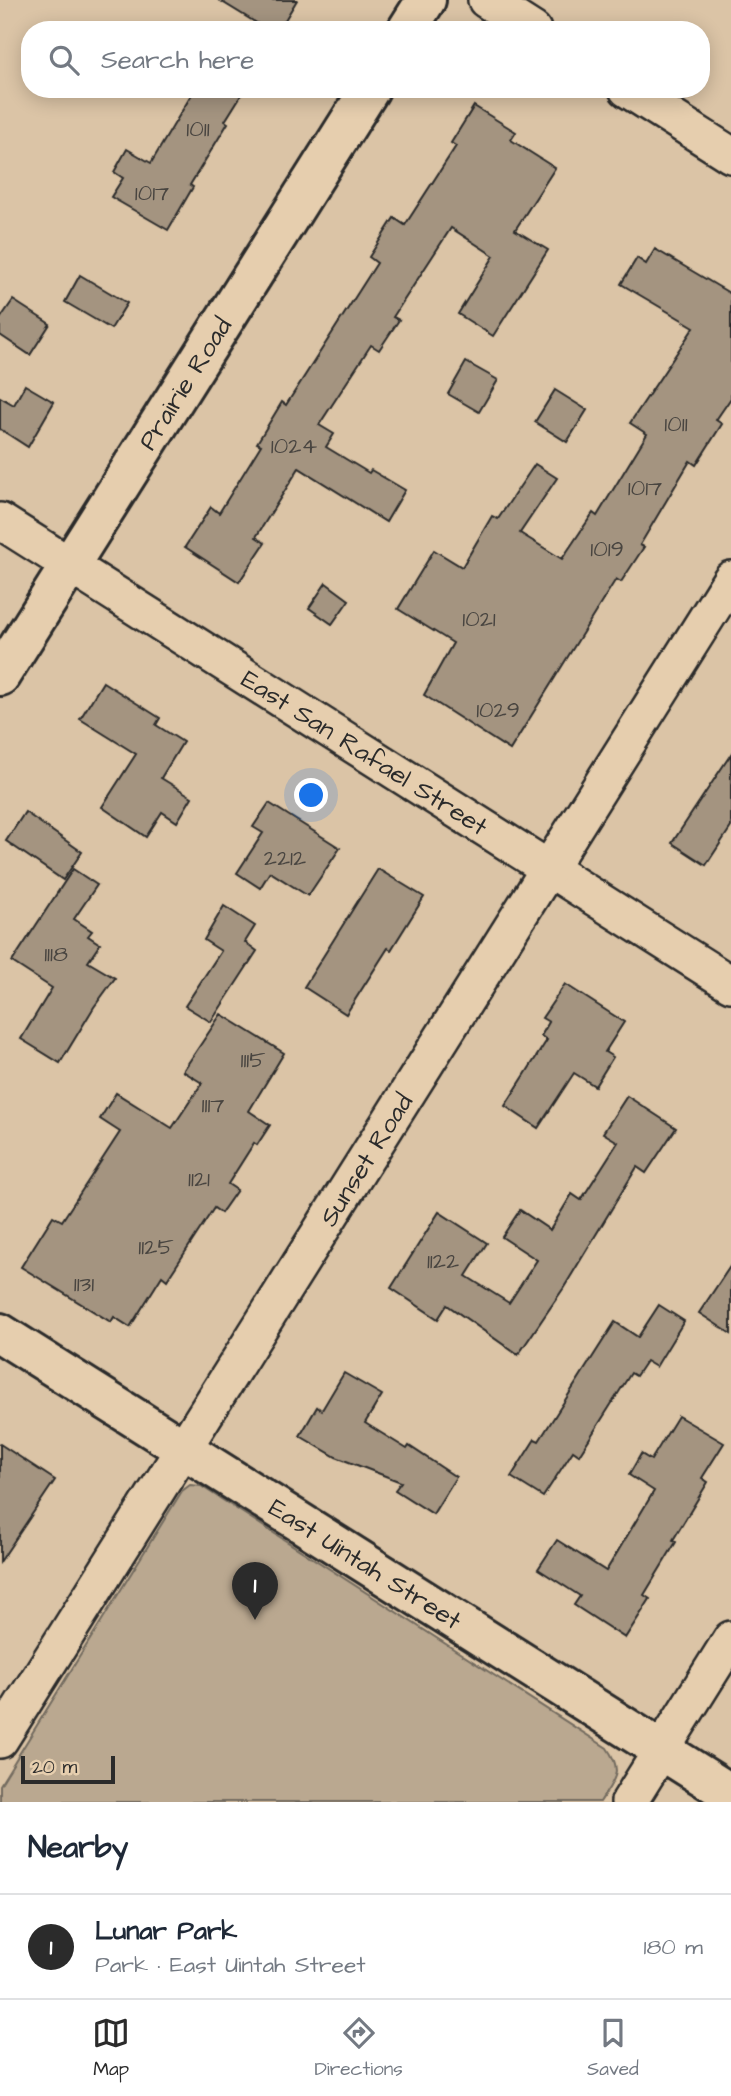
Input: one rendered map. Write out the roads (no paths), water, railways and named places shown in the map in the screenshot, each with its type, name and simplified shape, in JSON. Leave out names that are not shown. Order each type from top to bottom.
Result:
[{"type":"main road","points":[[413,21],[426,0]]},
{"type":"main road","name":"Prairie Road","points":[[0,676],[364,98]]},
{"type":"main road","name":"East Uintah Street","points":[[0,1333],[731,1794]]},
{"type":"street","points":[[486,0],[519,21]]},
{"type":"street","points":[[641,98],[731,155]]},
{"type":"street","name":"East San Rafael Street","points":[[0,521],[731,984]]},
{"type":"street","name":"Sunset Road","points":[[0,1740],[731,579]]},
{"type":"street","points":[[629,1802],[731,1639]]},
{"type":"place","name":"Lunar Park","points":[[255,1620]]}]
